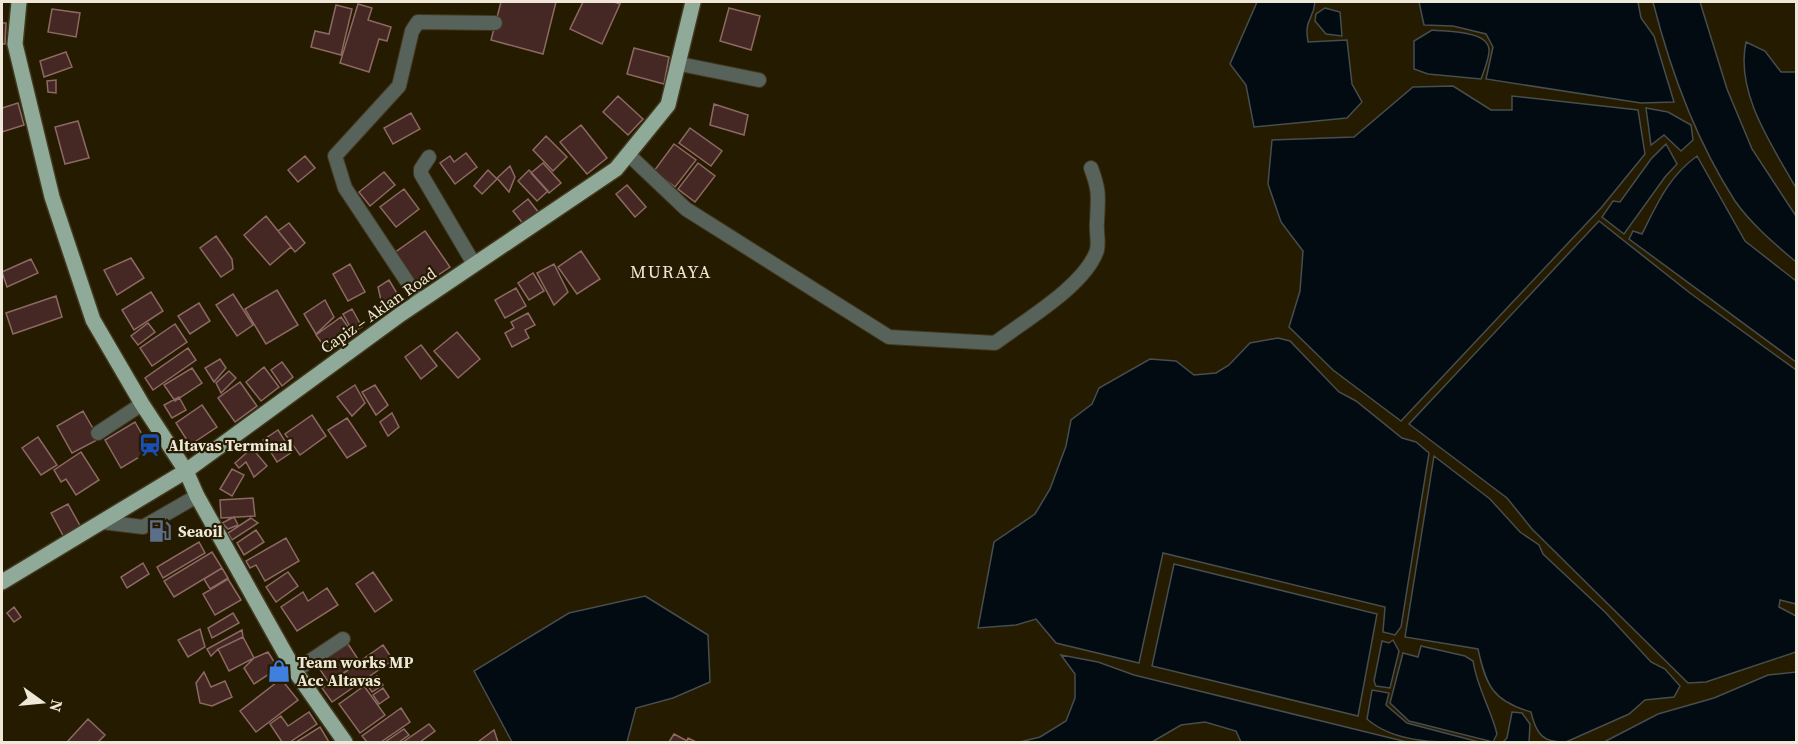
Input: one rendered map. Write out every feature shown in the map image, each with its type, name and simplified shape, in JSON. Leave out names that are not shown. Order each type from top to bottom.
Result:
[{"type":"main road","points":[[19,2],[15,44],[55,207],[93,320],[142,404],[186,471],[295,671],[345,742]]},
{"type":"main road","name":"Capiz – Aklan Road","points":[[2,582],[186,471],[420,301],[616,169],[668,105],[680,64],[693,2]]},
{"type":"street","points":[[420,301],[345,188],[335,156],[399,86],[412,31],[418,22],[495,23]]},
{"type":"street","points":[[680,64],[759,80]]},
{"type":"street","points":[[629,155],[686,208],[889,337],[995,343],[1074,283],[1091,264],[1098,247],[1096,230],[1100,193],[1091,168]]},
{"type":"street","points":[[429,157],[421,169],[421,174],[474,264]]},
{"type":"street","points":[[98,433],[142,404]]},
{"type":"street","points":[[102,522],[143,527],[198,496]]},
{"type":"street","points":[[295,671],[343,639]]},
{"type":"shaded area","points":[[1257,2],[1315,2],[1307,28],[1308,42],[1347,40],[1352,84],[1362,102],[1347,118],[1254,127],[1246,85],[1230,64]]},
{"type":"shaded area","points":[[1419,2],[1638,2],[1641,18],[1654,36],[1674,102],[1641,103],[1486,79],[1493,47],[1486,34],[1453,26],[1424,25]]},
{"type":"shaded area","points":[[1653,2],[1700,2],[1727,89],[1752,149],[1796,216],[1796,262],[1748,218],[1721,178],[1697,130],[1676,79]]},
{"type":"shaded area","points":[[1325,8],[1340,12],[1342,36],[1326,34],[1315,21],[1316,14]]},
{"type":"shaded area","points":[[1432,30],[1476,36],[1488,45],[1487,62],[1481,79],[1428,74],[1414,69],[1414,41]]},
{"type":"shaded area","points":[[1746,42],[1765,51],[1781,72],[1796,72],[1796,188],[1767,136],[1751,99],[1744,61]]},
{"type":"shaded area","points":[[1453,86],[1491,110],[1512,110],[1512,96],[1638,110],[1645,154],[1601,208],[1401,421],[1333,370],[1289,327],[1300,291],[1303,251],[1281,222],[1268,184],[1272,140],[1354,137],[1413,87]]},
{"type":"shaded area","points":[[1646,108],[1668,112],[1691,125],[1693,140],[1681,151],[1664,135],[1651,145]]},
{"type":"shaded area","points":[[1666,144],[1677,164],[1624,234],[1602,217],[1613,201],[1620,202],[1651,159]]},
{"type":"shaded area","points":[[1697,156],[1745,241],[1796,281],[1796,362],[1629,239],[1633,231],[1642,234],[1671,182]]},
{"type":"shaded area","points":[[1599,221],[1690,293],[1796,370],[1796,604],[1780,600],[1779,607],[1796,616],[1796,652],[1706,682],[1688,683],[1532,529],[1507,498],[1409,424]]},
{"type":"shaded area","points":[[1278,338],[1290,341],[1339,392],[1356,401],[1402,438],[1416,442],[1429,453],[1401,627],[1395,635],[1383,632],[1385,607],[1163,553],[1139,663],[1056,643],[1036,619],[1016,625],[978,628],[994,542],[1035,514],[1050,489],[1066,446],[1071,420],[1092,404],[1099,388],[1150,359],[1176,361],[1194,375],[1216,373],[1229,365],[1250,343]]},
{"type":"shaded area","points":[[1434,456],[1490,499],[1520,532],[1539,545],[1543,554],[1605,612],[1651,662],[1665,669],[1680,686],[1674,697],[1645,700],[1629,714],[1566,742],[1552,741],[1546,739],[1538,731],[1531,712],[1508,703],[1493,690],[1484,673],[1478,649],[1405,637]]},
{"type":"shaded area","points":[[1174,564],[1377,614],[1358,716],[1152,666]]},
{"type":"shaded area","points":[[645,596],[708,635],[710,682],[673,698],[636,708],[627,742],[512,742],[474,671],[569,613]]},
{"type":"shaded area","points":[[1393,640],[1399,651],[1390,688],[1376,686],[1374,681],[1382,641],[1389,643]]},
{"type":"shaded area","points":[[1421,646],[1465,656],[1473,661],[1497,734],[1493,742],[1409,721],[1390,703],[1403,653],[1418,657]]},
{"type":"shaded area","points":[[1061,655],[1098,662],[1134,675],[1407,742],[1241,742],[1236,731],[1205,722],[1181,725],[1152,742],[1020,742],[1040,737],[1066,721],[1075,698],[1075,674]]},
{"type":"shaded area","points":[[1796,672],[1796,742],[1604,742],[1658,714],[1714,698],[1768,675]]},
{"type":"shaded area","points":[[1372,690],[1389,693],[1386,705],[1407,723],[1479,742],[1436,742],[1406,738],[1378,727],[1367,719]]},
{"type":"shaded area","points":[[1512,712],[1522,713],[1530,724],[1529,742],[1503,742],[1507,738]]},
{"type":"building","points":[[501,2],[556,2],[543,54],[491,40]]},
{"type":"building","points":[[583,2],[620,4],[602,44],[570,29]]},
{"type":"building","points":[[358,4],[372,8],[368,20],[391,27],[387,41],[379,39],[369,72],[340,63]]},
{"type":"building","points":[[336,5],[352,9],[341,55],[311,47],[315,31],[329,34]]},
{"type":"building","points":[[729,8],[760,16],[751,50],[720,41]]},
{"type":"building","points":[[52,9],[80,13],[76,37],[48,32]]},
{"type":"building","points":[[2,23],[6,23],[5,44],[2,44]]},
{"type":"building","points":[[634,48],[669,57],[664,84],[627,74]]},
{"type":"building","points":[[66,52],[72,67],[44,77],[40,61]]},
{"type":"building","points":[[56,80],[56,93],[48,92],[47,81]]},
{"type":"building","points":[[618,96],[643,119],[628,135],[603,112]]},
{"type":"building","points":[[18,103],[24,125],[2,132],[2,108]]},
{"type":"building","points":[[714,104],[748,115],[744,135],[710,125]]},
{"type":"building","points":[[411,113],[420,129],[393,144],[384,128]]},
{"type":"building","points":[[78,121],[89,158],[65,164],[55,127]]},
{"type":"building","points":[[581,125],[607,158],[587,174],[560,142]]},
{"type":"building","points":[[690,128],[722,151],[711,166],[679,143]]},
{"type":"building","points":[[546,136],[567,157],[553,171],[533,150]]},
{"type":"building","points":[[674,144],[696,160],[675,187],[654,171]]},
{"type":"building","points":[[466,153],[477,167],[455,184],[440,163],[450,156],[454,162]]},
{"type":"building","points":[[305,156],[315,168],[298,182],[288,170]]},
{"type":"building","points":[[543,163],[561,183],[549,193],[531,173]]},
{"type":"building","points":[[698,163],[715,176],[695,202],[678,189]]},
{"type":"building","points":[[510,166],[515,177],[509,192],[497,178]]},
{"type":"building","points":[[488,170],[497,179],[482,194],[474,186]]},
{"type":"building","points":[[529,170],[548,191],[537,201],[518,181]]},
{"type":"building","points":[[384,172],[395,185],[370,206],[359,192]]},
{"type":"building","points":[[627,185],[646,207],[635,217],[616,194]]},
{"type":"building","points":[[404,189],[419,209],[396,227],[380,207]]},
{"type":"building","points":[[528,199],[539,213],[524,225],[513,211]]},
{"type":"building","points":[[266,216],[291,247],[270,265],[244,235]]},
{"type":"building","points":[[289,223],[305,243],[295,252],[278,231]]},
{"type":"building","points":[[425,231],[450,267],[419,288],[394,253]]},
{"type":"building","points":[[216,236],[232,259],[233,269],[221,277],[200,248]]},
{"type":"building","points":[[581,251],[600,279],[577,294],[558,267]]},
{"type":"building","points":[[131,258],[144,278],[117,295],[104,270]]},
{"type":"building","points":[[31,259],[38,273],[7,287],[2,272]]},
{"type":"building","points":[[350,264],[365,292],[348,301],[333,274]]},
{"type":"building","points":[[554,264],[568,292],[554,305],[537,273]]},
{"type":"building","points":[[533,273],[544,291],[529,300],[518,283]]},
{"type":"building","points":[[389,280],[398,295],[382,305],[378,287]]},
{"type":"building","points":[[516,288],[526,306],[505,318],[495,300]]},
{"type":"building","points":[[277,290],[298,325],[266,344],[245,309]]},
{"type":"building","points":[[151,292],[163,311],[134,330],[122,310]]},
{"type":"building","points":[[233,294],[253,325],[237,336],[216,305]]},
{"type":"building","points":[[56,296],[62,317],[13,334],[6,313]]},
{"type":"building","points":[[325,300],[334,317],[316,334],[304,314]]},
{"type":"building","points":[[199,303],[210,321],[190,334],[178,316]]},
{"type":"building","points":[[352,309],[362,327],[353,332],[343,314]]},
{"type":"building","points":[[528,313],[535,325],[525,330],[529,338],[512,347],[505,333],[514,328],[511,322]]},
{"type":"building","points":[[341,317],[353,334],[328,352],[316,335]]},
{"type":"building","points":[[148,323],[155,332],[138,345],[131,336]]},
{"type":"building","points":[[175,324],[187,342],[152,366],[140,348]]},
{"type":"building","points":[[457,332],[480,359],[458,378],[434,351]]},
{"type":"building","points":[[421,345],[437,366],[421,379],[405,357]]},
{"type":"building","points":[[188,348],[196,360],[153,390],[145,378]]},
{"type":"building","points":[[220,359],[226,368],[214,382],[205,368]]},
{"type":"building","points":[[282,362],[293,377],[282,386],[271,370]]},
{"type":"building","points":[[264,367],[279,387],[261,401],[246,382]]},
{"type":"building","points":[[192,368],[202,383],[175,401],[164,385]]},
{"type":"building","points":[[229,371],[236,378],[221,393],[216,383]]},
{"type":"building","points":[[240,382],[257,406],[235,422],[218,398]]},
{"type":"building","points":[[355,385],[365,403],[352,416],[337,397]]},
{"type":"building","points":[[375,385],[388,405],[376,415],[362,392]]},
{"type":"building","points":[[179,397],[186,410],[172,418],[164,405]]},
{"type":"building","points":[[202,405],[217,427],[190,445],[176,423]]},
{"type":"building","points":[[83,411],[99,439],[72,453],[57,426]]},
{"type":"building","points":[[392,413],[399,427],[388,436],[380,422]]},
{"type":"building","points":[[312,415],[326,436],[300,455],[285,434]]},
{"type":"building","points":[[347,418],[366,446],[347,458],[328,430]]},
{"type":"building","points":[[135,422],[151,450],[121,468],[105,440]]},
{"type":"building","points":[[278,430],[292,452],[277,462],[263,440]]},
{"type":"building","points":[[38,437],[57,465],[41,475],[22,448]]},
{"type":"building","points":[[252,448],[267,466],[254,477],[246,462],[239,468],[235,463]]},
{"type":"building","points":[[81,452],[99,480],[76,495],[66,479],[61,482],[54,470]]},
{"type":"building","points":[[232,469],[244,475],[232,496],[220,489]]},
{"type":"building","points":[[253,498],[255,516],[221,518],[220,500]]},
{"type":"building","points":[[68,504],[83,531],[66,541],[51,513]]},
{"type":"building","points":[[234,517],[238,525],[228,529],[222,523]]},
{"type":"building","points":[[251,518],[258,523],[232,540],[228,533]]},
{"type":"building","name":"Seaoil","points":[[165,520],[171,532],[154,541],[148,529]]},
{"type":"building","points":[[256,530],[264,542],[244,555],[237,543]]},
{"type":"building","points":[[286,538],[299,561],[265,581],[256,565],[250,568],[246,561]]},
{"type":"building","points":[[199,542],[205,553],[163,578],[157,567]]},
{"type":"building","points":[[212,552],[222,568],[174,597],[164,581]]},
{"type":"building","points":[[143,563],[149,574],[127,588],[121,577]]},
{"type":"building","points":[[222,568],[228,578],[210,589],[204,579]]},
{"type":"building","points":[[288,572],[298,586],[276,602],[266,587]]},
{"type":"building","points":[[373,572],[392,600],[375,612],[356,584]]},
{"type":"building","points":[[228,579],[241,600],[215,615],[203,594]]},
{"type":"building","points":[[327,588],[338,605],[297,631],[281,607],[303,592],[308,601]]},
{"type":"building","points":[[14,607],[21,617],[14,622],[7,613]]},
{"type":"building","points":[[233,613],[239,623],[212,638],[208,628]]},
{"type":"building","points":[[200,629],[205,647],[188,657],[178,640]]},
{"type":"building","points":[[242,630],[243,637],[218,649],[211,656],[207,649]]},
{"type":"building","points":[[243,637],[254,658],[229,671],[218,649]]},
{"type":"building","points":[[348,644],[360,662],[329,683],[317,665]]},
{"type":"building","points":[[383,645],[393,660],[332,702],[322,688]]},
{"type":"building","points":[[268,652],[278,668],[254,684],[244,668],[254,658]]},
{"type":"building","points":[[204,672],[211,687],[225,681],[232,697],[212,706],[200,703],[196,683]]},
{"type":"building","points":[[377,676],[383,685],[372,692],[366,683]]},
{"type":"building","points":[[281,679],[298,700],[256,732],[240,711]]},
{"type":"building","points":[[364,686],[385,715],[360,733],[339,704]]},
{"type":"building","points":[[383,688],[389,697],[379,704],[373,695]]},
{"type":"building","points":[[401,708],[410,722],[381,742],[367,742],[362,736]]},
{"type":"building","points":[[309,712],[317,724],[290,742],[282,742],[270,724],[281,716],[288,726]]},
{"type":"building","points":[[88,719],[105,735],[98,742],[67,742]]},
{"type":"building","points":[[429,724],[435,731],[420,742],[403,742]]},
{"type":"building","points":[[320,727],[329,742],[296,742]]},
{"type":"building","points":[[404,729],[409,735],[399,742],[385,742]]},
{"type":"building","points":[[494,730],[498,742],[478,742]]},
{"type":"building","points":[[674,734],[687,741],[688,738],[696,742],[669,742]]},
{"type":"place","name":"Altavas Terminal","points":[[150,445]]},
{"type":"place","name":"Seaoil","points":[[160,531]]},
{"type":"place","name":"Team works MP Acc Altavas","points":[[279,671]]},
{"type":"district","name":"MURAYA","points":[[671,271]]}]
